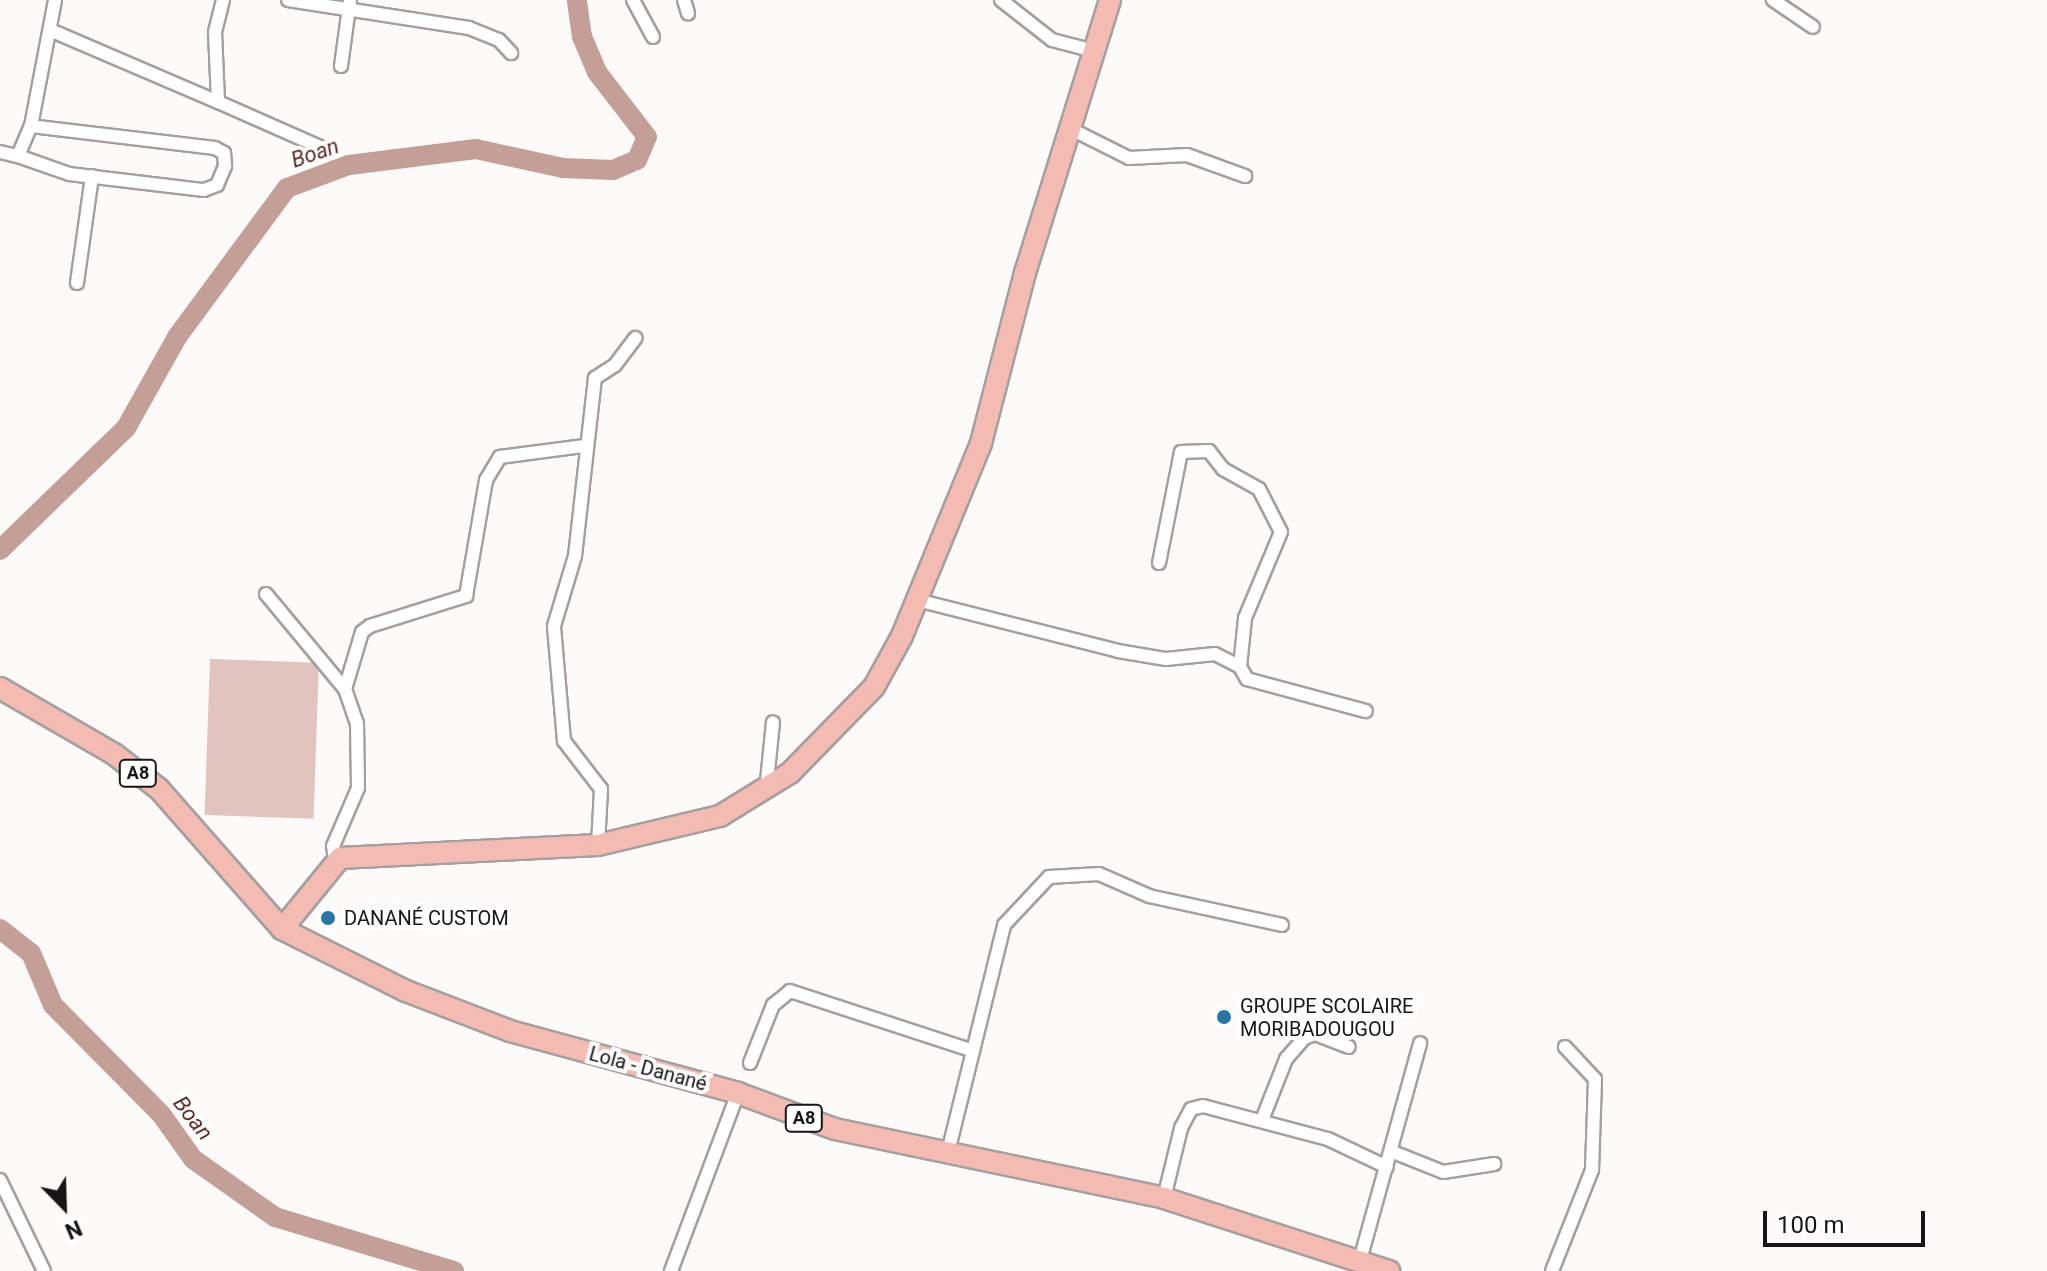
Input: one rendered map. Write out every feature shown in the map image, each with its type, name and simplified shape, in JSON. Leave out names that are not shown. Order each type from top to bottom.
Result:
[{"type":"main road","points":[[282,929],[335,859],[598,845],[720,816],[766,791],[874,687],[917,600],[988,420],[1069,128],[1110,0]]},
{"type":"main road","name":"Lola - Danané","points":[[0,688],[114,754],[159,789],[282,929],[406,991],[510,1031],[738,1093],[835,1129],[1164,1198],[1389,1271]]},
{"type":"street","points":[[18,156],[31,126],[41,53],[50,30],[55,0]]},
{"type":"street","points":[[218,102],[215,32],[223,0]]},
{"type":"street","points":[[288,0],[350,3],[469,28],[499,40],[511,53]]},
{"type":"street","points":[[684,0],[688,13]]},
{"type":"street","points":[[1001,0],[1052,40],[1094,51]]},
{"type":"street","points":[[1773,0],[1813,27]]},
{"type":"street","points":[[639,2],[653,37]]},
{"type":"street","points":[[341,66],[350,3]]},
{"type":"street","points":[[50,30],[329,151]]},
{"type":"street","points":[[0,152],[92,176],[210,190],[220,181],[224,153],[31,126]]},
{"type":"street","points":[[1069,128],[1129,158],[1187,155],[1245,176]]},
{"type":"street","points":[[77,283],[92,176]]},
{"type":"street","points":[[598,845],[601,789],[564,741],[554,626],[575,556],[584,446],[595,378],[615,365],[635,338]]},
{"type":"street","points":[[345,689],[362,632],[370,626],[466,596],[486,480],[500,457],[584,446]]},
{"type":"street","points":[[1159,563],[1181,452],[1209,451],[1223,469],[1259,489],[1281,532],[1245,618],[1240,667],[1247,679],[1366,711]]},
{"type":"street","points":[[266,594],[345,689],[357,723],[359,774],[354,803],[333,846],[335,859]]},
{"type":"street","points":[[917,600],[1118,651],[1166,659],[1208,653],[1240,667]]},
{"type":"street","points":[[766,791],[773,722]]},
{"type":"street","points":[[948,1152],[1004,925],[1049,877],[1099,874],[1149,896],[1282,925]]},
{"type":"street","points":[[750,1063],[773,1005],[790,991],[971,1050]]},
{"type":"street","points":[[1262,1120],[1286,1059],[1304,1038],[1315,1034],[1349,1047]]},
{"type":"street","points":[[1360,1260],[1393,1152],[1420,1043]]},
{"type":"street","points":[[1552,1271],[1563,1232],[1591,1185],[1595,1079],[1565,1047]]},
{"type":"street","points":[[671,1271],[738,1093]]},
{"type":"street","points":[[1164,1198],[1191,1109],[1209,1106],[1328,1139],[1387,1167]]},
{"type":"street","points":[[1393,1152],[1443,1172],[1494,1164]]},
{"type":"street","points":[[0,1180],[44,1271]]},
{"type":"shaded area","points":[[210,659],[319,663],[313,819],[205,815]]},
{"type":"waterway","name":"Boan","points":[[0,550],[126,428],[177,337],[287,188],[349,165],[476,149],[563,168],[613,170],[637,160],[647,137],[597,72],[582,37],[577,0]]},
{"type":"waterway","name":"Boan","points":[[0,929],[31,953],[53,1005],[161,1114],[193,1159],[275,1217],[454,1271]]},
{"type":"place","name":"DANANÉ CUSTOM","points":[[328,918]]},
{"type":"place","name":"GROUPE SCOLAIRE MORIBADOUGOU","points":[[1224,1017]]}]
